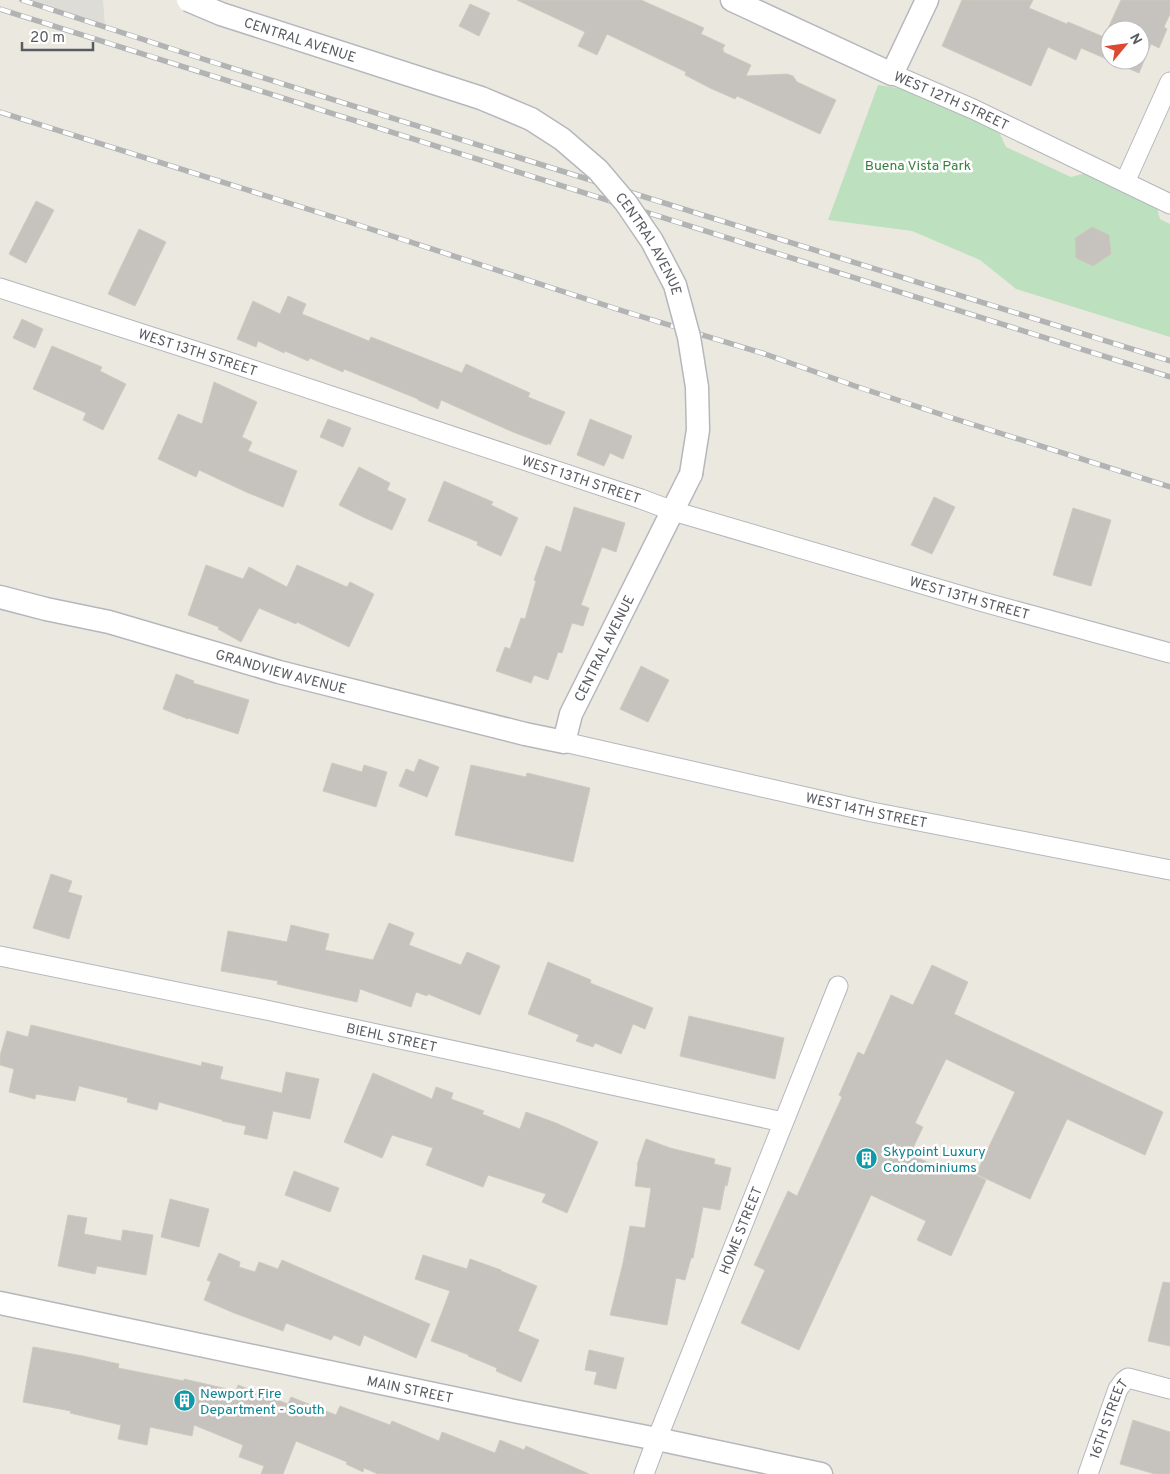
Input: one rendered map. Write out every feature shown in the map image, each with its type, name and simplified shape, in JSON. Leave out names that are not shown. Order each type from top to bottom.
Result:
[{"type":"street","name":"CENTRAL AVENUE","points":[[188,0],[221,14],[481,98],[531,119],[562,139],[598,170],[626,204],[652,241],[675,285],[689,337],[698,387],[698,430],[691,474],[571,714],[564,742]]},
{"type":"street","name":"WEST 12TH STREET","points":[[732,0],[973,109],[1170,204]]},
{"type":"street","points":[[892,74],[927,0]]},
{"type":"street","points":[[1125,182],[1170,82]]},
{"type":"street","name":"WEST 13TH STREET","points":[[0,288],[673,511],[982,602],[1170,653]]},
{"type":"street","name":"GRANDVIEW AVENUE","points":[[0,597],[46,609],[110,622],[279,672],[525,734],[564,742]]},
{"type":"street","name":"WEST 14TH STREET","points":[[564,742],[872,812],[1170,870]]},
{"type":"street","name":"BIEHL STREET","points":[[0,956],[266,1010],[783,1122]]},
{"type":"street","name":"HOME STREET","points":[[644,1474],[656,1439],[838,986]]},
{"type":"street","name":"MAIN STREET","points":[[0,1303],[821,1474]]},
{"type":"street","name":"16TH STREET","points":[[1088,1474],[1118,1389],[1124,1380],[1128,1378],[1170,1389]]},
{"type":"shaded area","points":[[22,0],[103,0],[105,26]]},
{"type":"green space","name":"Buena Vista Park","points":[[878,85],[914,90],[999,132],[1006,147],[1071,177],[1086,173],[1157,208],[1160,219],[1170,224],[1170,337],[1016,289],[980,260],[912,231],[828,220]]},
{"type":"building","points":[[517,0],[641,0],[704,28],[701,34],[725,45],[722,50],[724,50],[723,52],[751,65],[746,76],[787,74],[793,76],[797,82],[836,100],[820,134],[737,96],[735,99],[710,88],[685,75],[686,72],[607,34],[597,55],[578,46],[585,32]]},
{"type":"building","points":[[962,0],[1033,0],[1029,8],[1100,35],[1100,56],[1081,48],[1076,60],[1048,47],[1031,86],[942,46]]},
{"type":"building","points":[[1121,0],[1170,0],[1170,14],[1164,27],[1167,29],[1159,48],[1151,44],[1150,46],[1150,20],[1112,20]]},
{"type":"building","points":[[470,4],[490,13],[479,36],[459,26]]},
{"type":"building","points":[[36,201],[54,210],[26,263],[9,254]]},
{"type":"building","points":[[1092,227],[1109,235],[1111,254],[1093,266],[1076,258],[1075,238]]},
{"type":"building","points":[[139,229],[166,242],[135,306],[108,294]]},
{"type":"building","points":[[288,296],[306,304],[302,314],[369,341],[371,337],[462,373],[466,364],[530,393],[528,397],[565,412],[550,445],[513,432],[441,400],[438,409],[344,369],[343,372],[310,358],[308,361],[258,341],[256,347],[237,339],[253,301],[280,314]]},
{"type":"building","points":[[22,319],[43,329],[35,348],[13,338]]},
{"type":"building","points":[[52,346],[102,367],[100,371],[126,384],[103,430],[83,420],[86,413],[33,389]]},
{"type":"building","points":[[214,382],[257,402],[242,437],[252,442],[248,451],[297,471],[283,507],[199,470],[196,477],[158,459],[178,414],[202,424]]},
{"type":"building","points":[[328,419],[351,428],[343,447],[320,437]]},
{"type":"building","points":[[590,419],[632,436],[623,459],[610,453],[604,466],[577,455]]},
{"type":"building","points":[[359,467],[390,483],[387,490],[406,499],[392,530],[339,505]]},
{"type":"building","points":[[444,481],[493,502],[491,505],[518,518],[501,556],[477,545],[478,542],[428,521]]},
{"type":"building","points":[[934,497],[955,507],[932,554],[911,545]]},
{"type":"building","points":[[574,507],[625,523],[616,552],[602,547],[581,605],[589,608],[583,626],[572,623],[562,653],[558,652],[548,680],[534,675],[531,683],[496,671],[505,647],[510,649],[521,618],[525,619],[536,581],[534,580],[546,546],[561,552]]},
{"type":"building","points":[[1073,508],[1111,520],[1091,586],[1053,575]]},
{"type":"building","points":[[206,565],[243,579],[249,567],[287,587],[297,565],[347,587],[350,582],[374,594],[349,647],[297,622],[296,624],[259,608],[241,642],[218,629],[219,627],[188,615]]},
{"type":"building","points":[[641,666],[669,680],[648,722],[620,709]]},
{"type":"building","points":[[176,674],[194,681],[193,683],[249,700],[238,734],[188,719],[163,709]]},
{"type":"building","points":[[419,759],[439,767],[427,797],[399,786],[406,769],[414,772]]},
{"type":"building","points":[[332,763],[362,772],[364,765],[387,772],[376,807],[323,791]]},
{"type":"building","points":[[471,765],[526,777],[527,773],[590,788],[573,862],[455,835]]},
{"type":"building","points":[[51,874],[72,881],[68,892],[82,896],[69,939],[33,928]]},
{"type":"building","points":[[389,923],[414,933],[409,945],[461,965],[467,952],[500,966],[480,1015],[428,994],[427,996],[416,992],[411,1007],[360,989],[357,1002],[277,984],[278,981],[221,971],[228,931],[287,942],[291,925],[329,934],[325,950],[373,960]]},
{"type":"building","points":[[548,962],[591,980],[590,983],[653,1008],[645,1029],[633,1024],[621,1054],[595,1043],[593,1047],[576,1041],[579,1035],[528,1014]]},
{"type":"building","name":"Skypoint Luxury Condominiums","points":[[932,965],[968,982],[954,1014],[1163,1112],[1145,1155],[1067,1119],[1030,1199],[976,1174],[1015,1092],[946,1059],[915,1123],[923,1127],[910,1154],[946,1171],[950,1162],[986,1180],[951,1256],[917,1240],[926,1221],[871,1195],[799,1350],[741,1323],[765,1270],[754,1265],[788,1191],[797,1196],[842,1097],[839,1095],[858,1052],[864,1055],[891,995],[913,1005]]},
{"type":"building","points":[[689,1016],[784,1038],[775,1079],[680,1056]]},
{"type":"building","points":[[31,1025],[201,1066],[202,1062],[223,1067],[220,1079],[282,1093],[286,1072],[319,1079],[310,1119],[273,1111],[267,1139],[244,1134],[246,1126],[222,1121],[159,1102],[157,1110],[127,1102],[128,1098],[79,1086],[75,1101],[36,1094],[35,1099],[9,1092],[14,1069],[0,1065],[0,1056],[7,1031],[28,1037]]},
{"type":"building","points":[[373,1073],[432,1099],[436,1087],[453,1093],[451,1099],[484,1111],[482,1114],[520,1129],[526,1112],[598,1142],[567,1213],[542,1202],[546,1194],[488,1175],[483,1187],[426,1165],[433,1148],[392,1135],[382,1158],[344,1142]]},
{"type":"building","points":[[646,1139],[670,1148],[715,1159],[714,1164],[731,1168],[720,1210],[703,1207],[693,1258],[691,1258],[685,1280],[676,1278],[667,1325],[610,1315],[630,1226],[645,1228],[651,1188],[635,1186],[637,1165]]},
{"type":"building","points":[[294,1171],[339,1188],[330,1212],[285,1195]]},
{"type":"building","points":[[170,1199],[209,1209],[199,1247],[161,1237]]},
{"type":"building","points":[[68,1215],[87,1218],[84,1234],[121,1241],[123,1230],[153,1235],[146,1275],[97,1266],[95,1274],[58,1266]]},
{"type":"building","points":[[219,1253],[240,1262],[239,1267],[255,1272],[259,1262],[278,1269],[282,1260],[430,1324],[416,1358],[364,1335],[360,1346],[334,1335],[331,1340],[286,1323],[283,1331],[204,1300],[211,1282],[207,1280]]},
{"type":"building","points":[[423,1255],[467,1269],[470,1259],[537,1286],[518,1331],[539,1340],[521,1382],[496,1371],[497,1368],[469,1355],[431,1341],[450,1291],[415,1279]]},
{"type":"building","points":[[1163,1282],[1170,1283],[1170,1346],[1148,1341]]},
{"type":"building","points":[[33,1347],[119,1364],[118,1368],[184,1381],[184,1379],[236,1391],[238,1385],[288,1404],[291,1397],[336,1415],[340,1406],[390,1425],[392,1421],[439,1441],[442,1432],[495,1453],[500,1440],[524,1450],[526,1446],[589,1474],[378,1474],[364,1468],[363,1472],[346,1464],[347,1462],[296,1441],[283,1474],[261,1474],[264,1466],[239,1457],[243,1445],[194,1425],[192,1436],[150,1427],[147,1445],[118,1439],[121,1425],[70,1413],[71,1411],[23,1402]]},
{"type":"building","points":[[589,1350],[624,1358],[616,1389],[594,1384],[597,1372],[585,1370]]},
{"type":"building","points":[[1133,1420],[1170,1432],[1170,1474],[1155,1474],[1120,1464]]},
{"type":"railway","points":[[22,0],[203,59],[1170,361]]},
{"type":"railway","points":[[0,9],[1170,377]]},
{"type":"railway","points":[[0,112],[623,311],[765,354],[949,417],[1170,487]]},
{"type":"place","name":"Skypoint Luxury Condominiums","points":[[867,1159]]},
{"type":"place","name":"Newport Fire Department - South","points":[[184,1401]]}]
